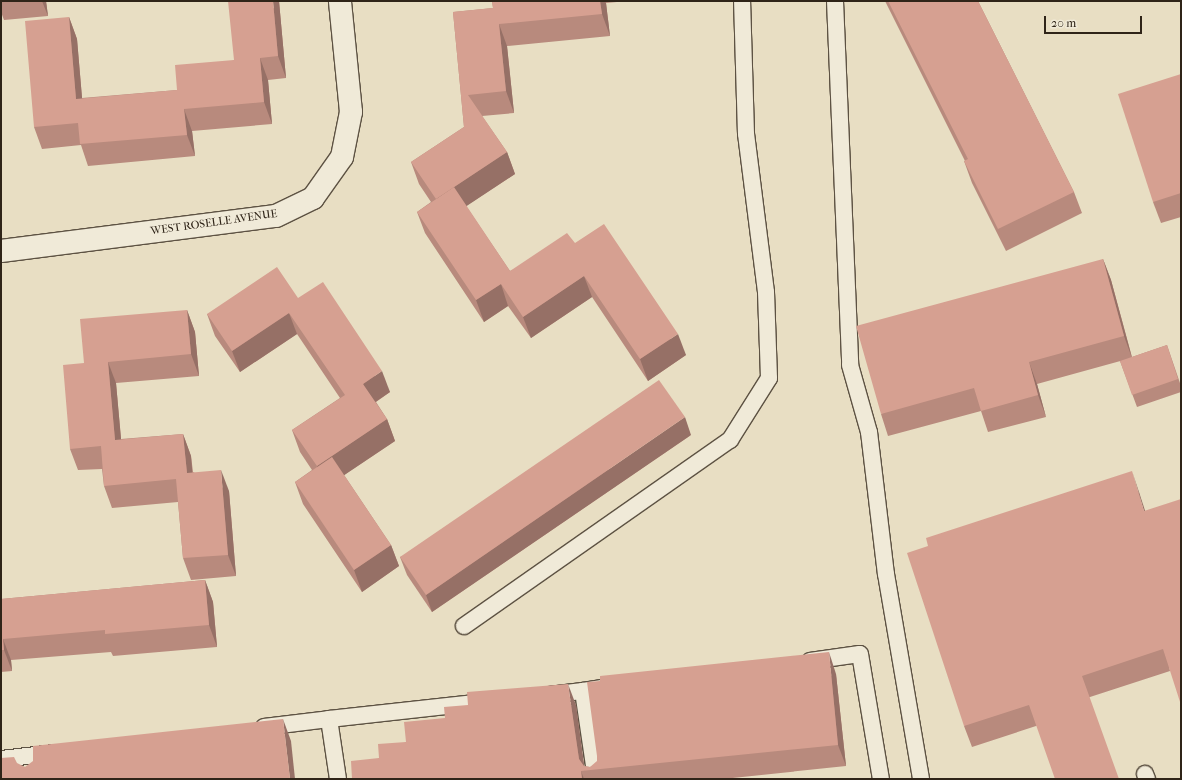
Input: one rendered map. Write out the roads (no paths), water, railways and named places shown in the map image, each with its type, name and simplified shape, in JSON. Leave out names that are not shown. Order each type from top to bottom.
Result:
[{"type":"street","name":"WEST ROSELLE AVENUE","points":[[1,251],[276,216],[313,198],[342,157],[351,112],[340,1]]},
{"type":"lane","points":[[464,626],[730,440],[769,378],[766,292],[746,134],[742,1]]},
{"type":"lane","points":[[835,1],[850,365],[869,432],[886,574],[921,779]]},
{"type":"lane","points":[[796,662],[860,654],[881,779]]},
{"type":"lane","points":[[536,696],[623,686]]},
{"type":"lane","points":[[583,691],[596,779]]},
{"type":"lane","points":[[250,729],[504,700]]},
{"type":"lane","points":[[329,719],[338,779]]},
{"type":"lane","points":[[1,760],[30,764],[69,751]]}]
